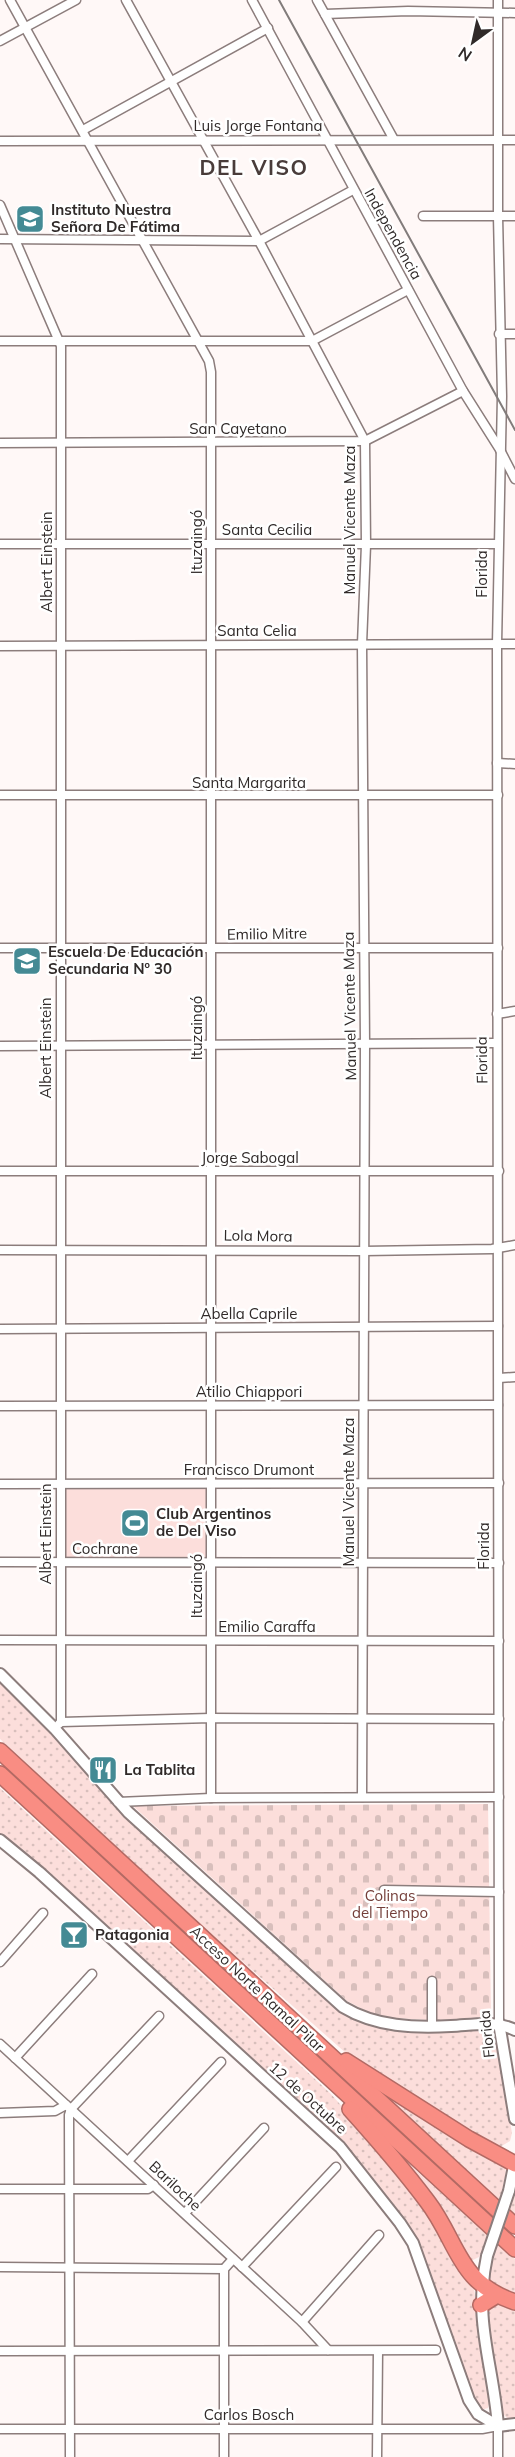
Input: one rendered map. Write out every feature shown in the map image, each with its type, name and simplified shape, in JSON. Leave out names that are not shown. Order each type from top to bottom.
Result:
[{"type":"highway","name":"Acceso Norte Ramal Pilar","points":[[0,1750],[515,2226]]},
{"type":"highway","name":"Acceso Norte Ramal Pilar","points":[[0,1774],[515,2249]]},
{"type":"highway","points":[[312,2039],[469,2139],[515,2163]]},
{"type":"highway","points":[[301,2052],[429,2203],[455,2253],[482,2283],[497,2295],[515,2302]]},
{"type":"highway","points":[[481,2305],[497,2295]]},
{"type":"street","name":"Ituzaingó","points":[[10,0],[199,341],[209,361],[211,372],[211,1798]]},
{"type":"street","points":[[0,41],[76,0]]},
{"type":"street","name":"Manuel Vicente Maza","points":[[126,0],[259,241],[365,441],[366,544],[362,644],[365,1045],[362,1797]]},
{"type":"street","name":"Independencia","points":[[252,0],[463,391],[499,448],[515,479]]},
{"type":"street","points":[[317,0],[393,138]]},
{"type":"street","points":[[408,0],[408,11]]},
{"type":"street","name":"Florida","points":[[498,0],[501,396],[497,544],[499,2024],[515,2119]]},
{"type":"street","points":[[325,14],[408,11],[515,13]]},
{"type":"street","points":[[83,130],[267,28]]},
{"type":"street","name":"Luis Jorge Fontana","points":[[0,141],[393,138],[515,140]]},
{"type":"street","points":[[0,239],[259,241],[353,190]]},
{"type":"street","name":"Albert Einstein","points":[[0,205],[60,340],[60,1640],[58,1725]]},
{"type":"street","points":[[423,216],[515,216]]},
{"type":"street","points":[[0,341],[312,340],[408,290]]},
{"type":"street","points":[[499,334],[515,334]]},
{"type":"street","name":"San Cayetano","points":[[0,443],[365,441],[463,391]]},
{"type":"street","name":"Santa Cecilia","points":[[0,544],[497,544]]},
{"type":"street","name":"Santa Celia","points":[[0,646],[515,644]]},
{"type":"street","points":[[497,763],[515,764]]},
{"type":"street","name":"Santa Margarita","points":[[0,795],[364,797],[498,795]]},
{"type":"street","name":"Emilio Mitre","points":[[0,948],[363,946],[498,948]]},
{"type":"street","points":[[497,1014],[515,1011]]},
{"type":"street","points":[[0,1046],[497,1043]]},
{"type":"street","name":"Jorge Sabogal","points":[[0,1171],[499,1171]]},
{"type":"street","name":"Lola Mora","points":[[0,1250],[364,1251],[515,1245]]},
{"type":"street","name":"Abella Caprile","points":[[0,1329],[498,1326]]},
{"type":"street","points":[[498,1378],[515,1377]]},
{"type":"street","name":"Atilio Chiappori","points":[[0,1406],[498,1405]]},
{"type":"street","name":"Francisco Drumont","points":[[0,1484],[498,1483]]},
{"type":"street","name":"Cochrane","points":[[0,1562],[499,1563]]},
{"type":"street","name":"Emilio Caraffa","points":[[0,1640],[499,1641]]},
{"type":"street","points":[[0,1674],[58,1725],[118,1802],[344,2007],[361,2017],[383,2023],[432,2026],[499,2024],[515,2030]]},
{"type":"street","points":[[58,1725],[211,1718],[499,1719]]},
{"type":"street","points":[[118,1802],[211,1798],[499,1797]]},
{"type":"street","name":"12 de Octubre","points":[[0,1840],[39,1872],[346,2154],[407,2234],[418,2256],[469,2400],[478,2414],[498,2426]]},
{"type":"street","points":[[384,1890],[499,1892]]},
{"type":"street","points":[[0,1962],[43,1914]]},
{"type":"street","points":[[15,2058],[92,1974]]},
{"type":"street","points":[[432,1981],[432,2026]]},
{"type":"street","points":[[0,2113],[55,2111],[68,2107],[159,2016]]},
{"type":"street","name":"Bariloche","points":[[0,2044],[302,2322],[328,2350]]},
{"type":"street","points":[[128,2161],[220,2062]]},
{"type":"street","points":[[68,2107],[71,2189],[70,2457]]},
{"type":"street","points":[[185,2214],[264,2128]]},
{"type":"street","points":[[498,2457],[498,2426],[481,2305],[482,2283],[515,2163]]},
{"type":"street","points":[[242,2267],[336,2167]]},
{"type":"street","points":[[0,2189],[148,2189],[154,2185]]},
{"type":"street","points":[[302,2322],[379,2235]]},
{"type":"street","points":[[224,2457],[224,2269],[233,2259]]},
{"type":"street","points":[[0,2268],[224,2269]]},
{"type":"street","points":[[0,2351],[436,2350]]},
{"type":"street","points":[[377,2457],[378,2351]]},
{"type":"street","points":[[498,2426],[515,2424]]},
{"type":"street","name":"Carlos Bosch","points":[[0,2429],[482,2429],[498,2426]]},
{"type":"green space","name":"Club Argentinos de Del Viso","points":[[63,1487],[207,1488],[207,1560],[63,1559]]},
{"type":"green space","points":[[0,1679],[52,1731],[129,1819],[332,2003],[356,2019],[494,2031],[512,2133],[510,2141],[500,2147],[468,2134],[347,2054],[200,1924],[0,1739]]},
{"type":"green space","points":[[0,1788],[330,2093],[399,2170],[474,2286],[479,2336],[490,2400],[488,2408],[481,2410],[474,2404],[417,2241],[385,2193],[347,2149],[0,1836]]},
{"type":"green space","name":"Colinas del Tiempo","points":[[488,1804],[491,2016],[446,2021],[394,2018],[372,2014],[347,2001],[133,1806]]},
{"type":"green space","points":[[373,2083],[505,2166],[506,2173],[502,2191],[511,2199],[515,2189],[515,2216]]},
{"type":"green space","points":[[393,2150],[515,2259],[515,2297],[489,2281],[488,2274],[494,2256],[485,2247],[479,2257],[471,2261]]},
{"type":"green space","points":[[493,2301],[515,2305],[515,2419],[507,2418],[502,2413],[485,2322],[487,2306]]},
{"type":"railway","points":[[279,0],[515,430]]},
{"type":"place","name":"Instituto Nuestra Señora De Fátima","points":[[30,219]]},
{"type":"place","name":"Escuela De Educación Secundaria Nº 30","points":[[27,961]]},
{"type":"place","name":"Club Argentinos de Del Viso","points":[[135,1523]]},
{"type":"place","name":"La Tablita","points":[[103,1770]]},
{"type":"place","name":"Patagonia","points":[[74,1935]]},
{"type":"district","name":"DEL VISO","points":[[254,168]]}]
